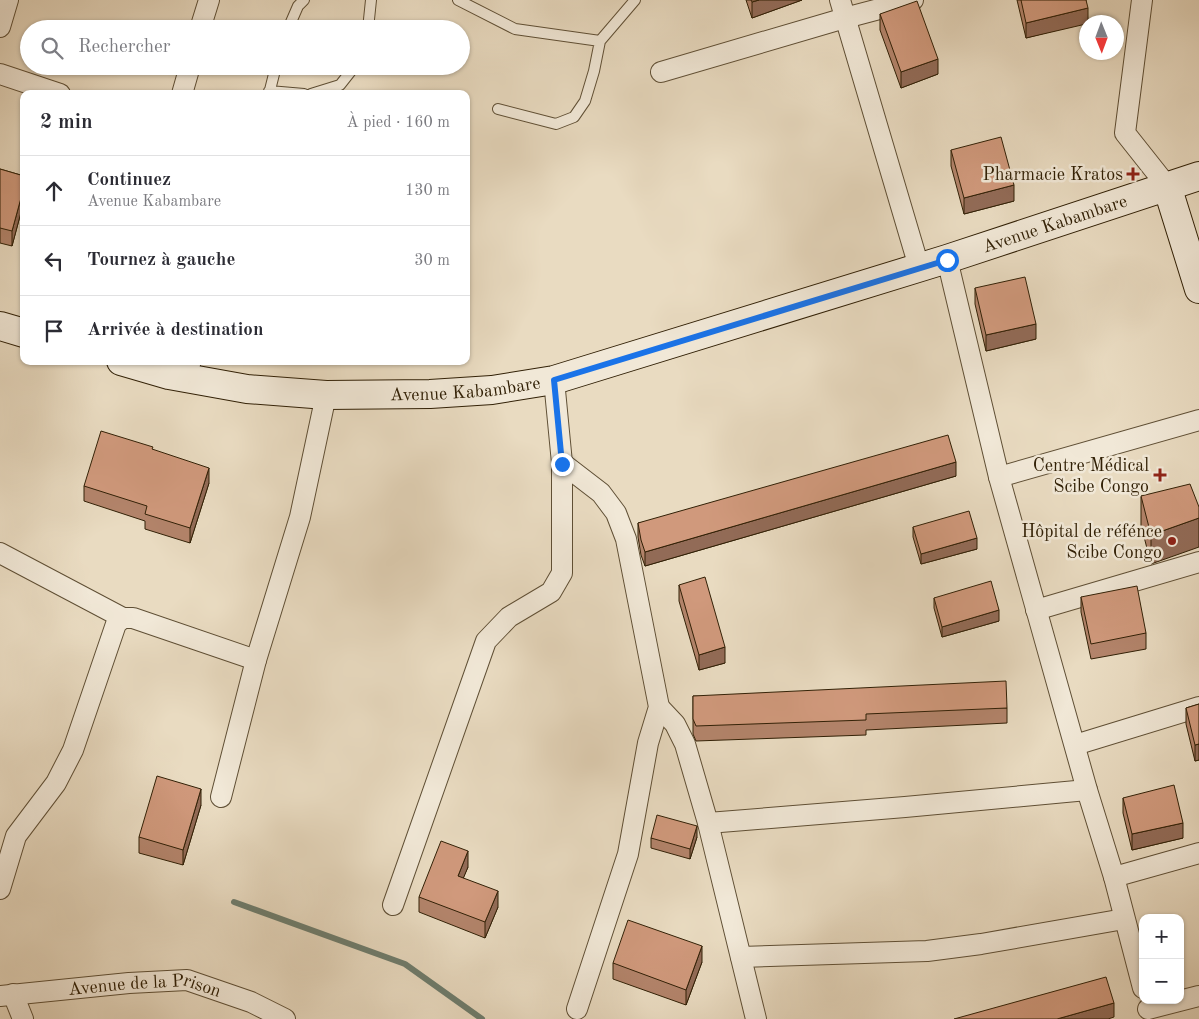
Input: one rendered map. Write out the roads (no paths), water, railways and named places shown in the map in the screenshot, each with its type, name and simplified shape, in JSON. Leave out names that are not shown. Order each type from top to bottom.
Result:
[{"type":"main road","name":"Avenue Kabambare","points":[[135,365],[169,375],[193,370],[247,389],[326,395],[430,394],[492,390],[554,380],[947,260],[1199,176]]},
{"type":"main road","points":[[1167,186],[1199,289]]},
{"type":"main road","points":[[0,326],[20,332]]},
{"type":"street","points":[[0,27],[8,0]]},
{"type":"street","points":[[203,20],[209,0]]},
{"type":"street","points":[[661,72],[843,9],[913,0]]},
{"type":"street","points":[[1142,0],[1125,133],[1167,186]]},
{"type":"street","points":[[843,9],[919,267]]},
{"type":"street","points":[[0,74],[48,90]]},
{"type":"street","points":[[183,90],[187,75]]},
{"type":"street","points":[[947,260],[999,477],[1087,790],[1114,877],[1139,973]]},
{"type":"street","points":[[393,905],[486,641],[509,617],[551,592],[562,574],[562,464],[554,380]]},
{"type":"street","points":[[221,797],[256,660],[300,517],[326,395]]},
{"type":"street","points":[[999,477],[1199,420]]},
{"type":"street","points":[[562,464],[601,493],[616,513],[626,539],[660,707],[648,743],[628,854],[577,1009]]},
{"type":"street","points":[[0,552],[123,618],[133,618],[256,660]]},
{"type":"street","points":[[1036,610],[1199,562]]},
{"type":"street","points":[[0,889],[8,833],[56,783],[69,758],[116,624],[123,618]]},
{"type":"street","points":[[660,707],[675,724],[685,744],[708,823],[756,1019]]},
{"type":"street","points":[[1075,745],[1199,707]]},
{"type":"street","points":[[708,823],[1087,790]]},
{"type":"street","points":[[1114,877],[1199,853]]},
{"type":"street","points":[[741,958],[927,952],[1124,919]]},
{"type":"street","name":"Avenue de la Prison","points":[[7,995],[129,982],[187,980],[250,1002],[285,1019]]},
{"type":"street","points":[[7,995],[23,1019]]},
{"type":"street","points":[[1145,1009],[1199,996]]},
{"type":"lane","points":[[292,20],[298,6],[304,0]]},
{"type":"lane","points":[[369,20],[371,0]]},
{"type":"lane","points":[[458,0],[515,29],[600,41]]},
{"type":"lane","points":[[498,109],[556,124],[574,117],[587,93],[600,41],[635,0]]},
{"type":"lane","points":[[270,90],[274,75]]},
{"type":"lane","points":[[324,90],[340,85],[348,75]]},
{"type":"waterway","points":[[234,902],[405,964],[482,1019]]},
{"type":"place","name":"Pharmacie Kratos","points":[[1133,174]]},
{"type":"place","name":"Centre Médical Scibe Congo","points":[[1160,475]]},
{"type":"place","name":"Hôpital de réfénce Scibe Congo","points":[[1172,541]]}]
